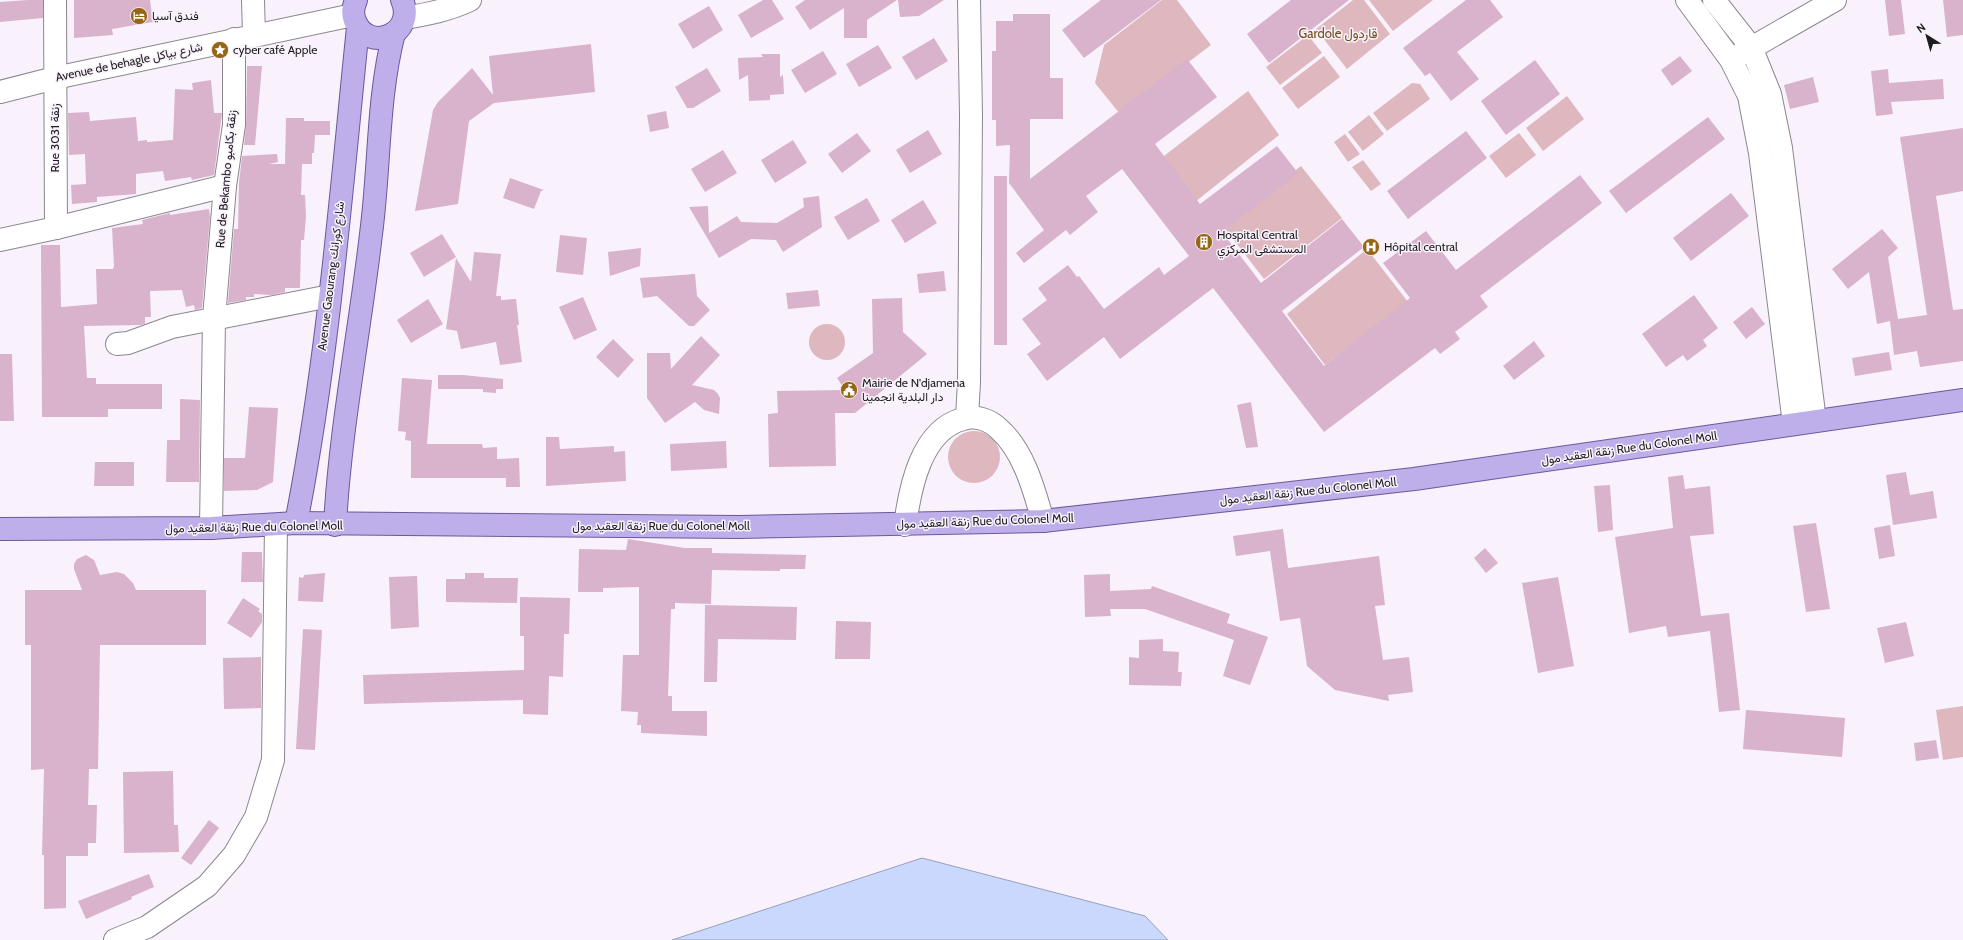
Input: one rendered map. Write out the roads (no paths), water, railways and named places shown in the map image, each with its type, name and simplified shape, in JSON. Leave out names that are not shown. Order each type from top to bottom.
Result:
[{"type":"main road","points":[[355,14],[364,33],[379,38],[400,17]]},
{"type":"main road","name":"Avenue Gaourang شارع كورانك","points":[[286,524],[310,444],[330,296],[355,14]]},
{"type":"main road","points":[[335,525],[339,475],[372,232],[384,77],[400,17]]},
{"type":"main road","name":"زنقة العقيد مول Rue du Colonel Moll","points":[[0,529],[211,528],[286,524],[739,527],[905,525],[1043,521],[1414,480],[1963,400]]},
{"type":"street","name":"Rue 3031 زنقة","points":[[56,0],[56,228]]},
{"type":"street","name":"Rue de Bekambo زنقة بكامبو","points":[[211,528],[214,318],[225,186],[244,37],[253,0]]},
{"type":"street","points":[[400,17],[428,14],[452,8],[470,0]]},
{"type":"street","points":[[967,417],[970,382],[971,115],[969,0]]},
{"type":"street","points":[[1687,0],[1731,60],[1749,96],[1760,153],[1804,422]]},
{"type":"street","points":[[1714,0],[1751,47],[1770,94],[1781,148],[1804,422]]},
{"type":"street","points":[[1731,60],[1751,47],[1835,0]]},
{"type":"street","name":"Avenue de behagle شارع بياكل","points":[[0,92],[55,78],[355,14]]},
{"type":"street","points":[[0,240],[56,228],[225,186]]},
{"type":"street","points":[[117,344],[128,343],[172,327],[330,296]]},
{"type":"street","points":[[905,525],[913,487],[928,446],[941,430],[956,420],[967,417],[989,421],[1001,430],[1011,443],[1026,473],[1043,521]]},
{"type":"street","points":[[115,940],[147,927],[207,886],[234,855],[256,817],[273,760],[286,524]]},
{"type":"water","points":[[922,858],[1145,916],[1168,940],[672,940]]},
{"type":"place","name":"فندق آسيا","points":[[139,16]]},
{"type":"place","name":"cyber café Apple","points":[[220,50]]},
{"type":"place","name":"Hospital Central المستشفى المركزي","points":[[1204,242]]},
{"type":"place","name":"Hôpital central","points":[[1371,247]]},
{"type":"place","name":"Mairie de N'djamena دار البلدية انجمينا","points":[[849,390]]},
{"type":"district","name":"Gardole قاردول","points":[[1338,33]]}]
